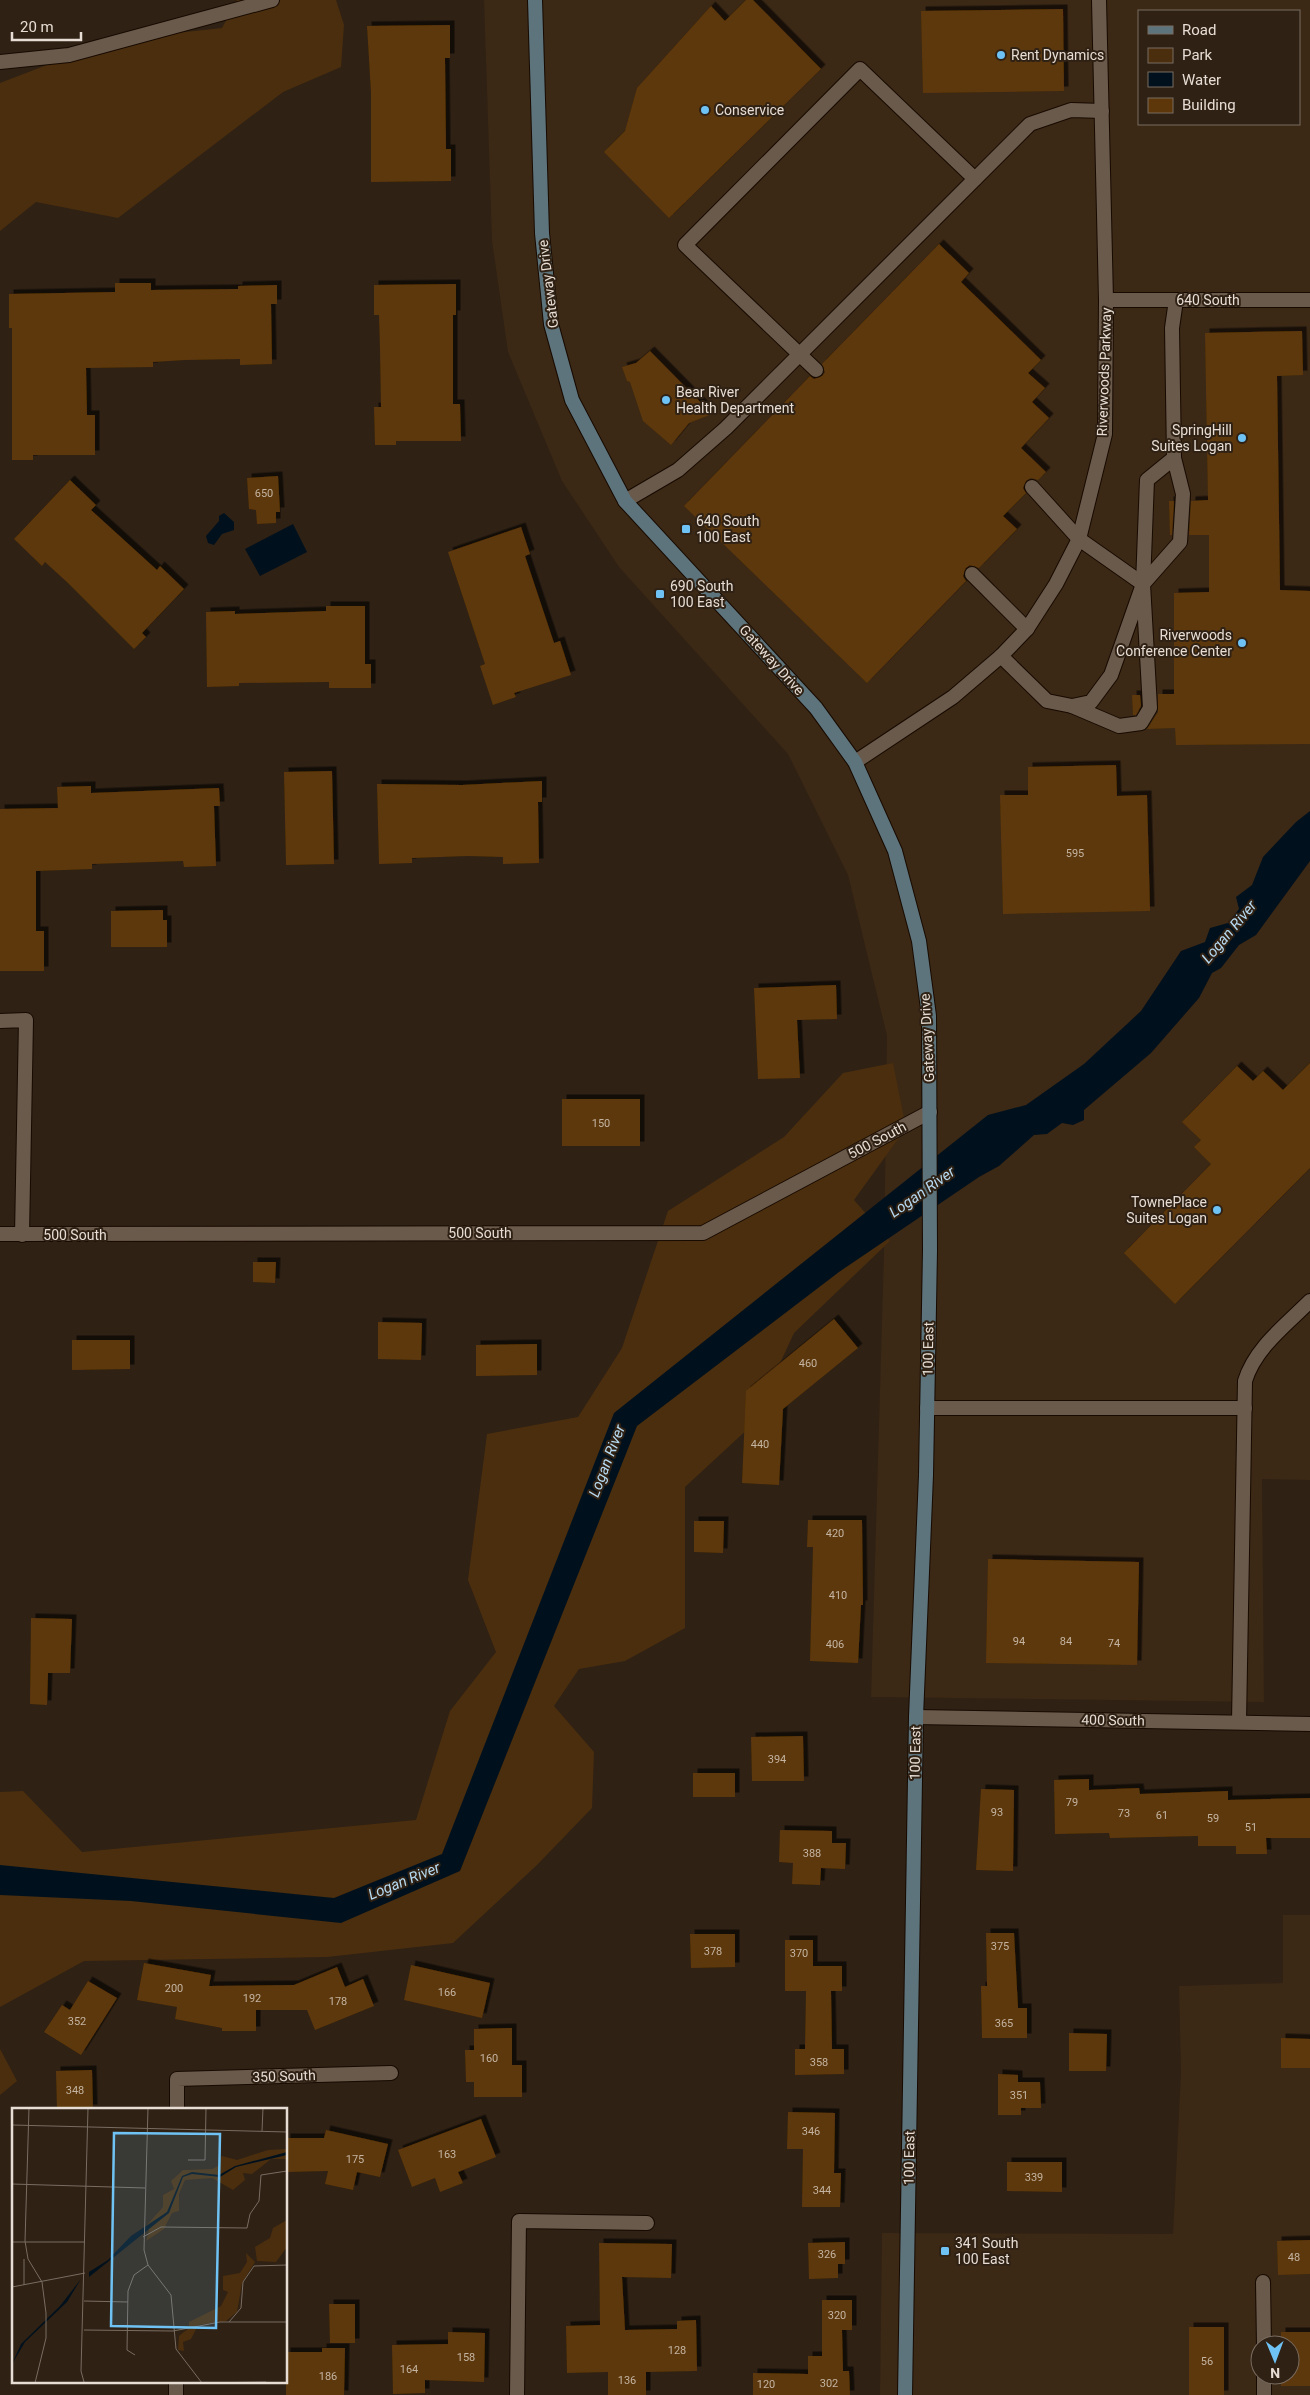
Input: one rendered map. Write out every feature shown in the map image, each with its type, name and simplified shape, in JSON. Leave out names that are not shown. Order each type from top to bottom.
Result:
[{"type":"main road","name":"Gateway Drive","points":[[535,0],[542,233],[551,324],[572,400],[625,501],[816,708],[855,762],[895,851],[919,941],[929,1016],[930,1112]]},
{"type":"main road","name":"100 East","points":[[905,2395],[916,1717],[927,1408],[930,1112]]},
{"type":"street","points":[[0,62],[69,55],[272,0]]},
{"type":"street","name":"Riverwoods Parkway","points":[[855,762],[953,697],[1001,656],[1027,629],[1056,584],[1079,538],[1105,434],[1106,300],[1099,0]]},
{"type":"street","points":[[816,370],[685,245],[860,69],[974,179]]},
{"type":"street","points":[[625,501],[678,470],[726,428],[1030,124],[1071,110],[1102,111]]},
{"type":"street","name":"640 South","points":[[1106,300],[1310,300]]},
{"type":"street","points":[[1072,706],[1091,702],[1111,675],[1143,584],[1180,542],[1183,494],[1174,458],[1172,328],[1176,300]]},
{"type":"street","points":[[1001,656],[1047,702],[1072,706],[1119,726],[1141,723],[1150,708],[1143,584],[1147,480],[1174,458]]},
{"type":"street","points":[[1032,487],[1079,538],[1143,584]]},
{"type":"street","points":[[972,574],[1027,629]]},
{"type":"street","points":[[0,1021],[26,1020],[22,1235]]},
{"type":"street","name":"500 South","points":[[0,1234],[703,1233],[930,1112]]},
{"type":"street","points":[[1239,1722],[1245,1381],[1249,1368],[1256,1357],[1310,1301]]},
{"type":"street","points":[[927,1408],[1245,1408]]},
{"type":"street","name":"400 South","points":[[916,1717],[1310,1724]]},
{"type":"street","name":"350 South","points":[[177,2108],[177,2079],[391,2073]]},
{"type":"street","points":[[517,2395],[519,2221],[647,2223]]},
{"type":"street","points":[[1263,2282],[1264,2335]]},
{"type":"street","points":[[176,2382],[176,2395]]},
{"type":"shaded area","points":[[484,0],[1310,0],[1310,1480],[1262,1479],[1264,1702],[871,1697],[884,1253],[887,1036],[848,875],[788,754],[619,567],[562,481],[508,352],[492,241]]},
{"type":"shaded area","points":[[1283,1915],[1310,1915],[1310,2395],[880,2395],[882,2233],[1173,2234],[1181,2072],[1179,1986],[1283,1983]]},
{"type":"green space","points":[[237,0],[336,0],[344,25],[341,67],[283,92],[118,218],[36,202],[0,231],[0,83],[112,40],[222,28]]},
{"type":"green space","points":[[893,1063],[906,1128],[854,1200],[890,1241],[794,1333],[751,1426],[685,1487],[685,1628],[625,1661],[579,1669],[554,1706],[594,1752],[592,1808],[537,1865],[453,1943],[327,1957],[84,1961],[0,2007],[0,1792],[23,1791],[82,1852],[416,1820],[450,1711],[496,1652],[468,1580],[487,1434],[578,1417],[622,1348],[668,1211],[784,1137],[843,1073]]},
{"type":"green space","points":[[0,2049],[17,2081],[0,2095]]},
{"type":"water","points":[[224,513],[234,522],[234,530],[222,534],[214,545],[208,543],[206,536],[219,521],[219,516]]},
{"type":"water","points":[[293,524],[307,552],[260,576],[245,549]]},
{"type":"water","name":"Logan River","points":[[1310,811],[1310,861],[1256,935],[1239,945],[1221,968],[1212,973],[1199,998],[1151,1053],[1084,1110],[1084,1120],[1073,1125],[1062,1123],[1047,1134],[1034,1135],[999,1166],[979,1177],[839,1272],[637,1426],[460,1871],[341,1923],[131,1901],[0,1895],[0,1865],[334,1898],[442,1854],[614,1413],[988,1115],[1026,1105],[1084,1064],[1141,1011],[1181,951],[1205,942],[1210,928],[1228,923],[1239,909],[1236,897],[1252,885],[1263,857],[1296,822]]},
{"type":"building","name":"Conservice","points":[[746,0],[753,0],[821,69],[669,218],[604,152],[625,131],[637,88],[711,6],[725,21]]},
{"type":"building","points":[[1063,9],[1064,91],[923,93],[921,11]]},
{"type":"building","points":[[450,25],[450,58],[445,58],[446,149],[451,149],[451,181],[371,182],[371,93],[367,26]]},
{"type":"building","points":[[939,244],[969,273],[961,282],[1041,360],[1028,373],[1045,388],[1032,402],[1049,418],[1021,448],[1046,472],[1038,480],[1031,478],[1026,481],[1023,488],[1026,493],[1003,516],[1017,529],[979,568],[970,565],[966,568],[963,576],[966,581],[867,683],[684,506],[810,376],[814,379],[822,376],[825,372],[822,364]]},
{"type":"building","points":[[115,283],[151,283],[151,290],[238,289],[238,286],[277,285],[277,304],[271,304],[272,364],[240,365],[240,359],[185,360],[153,362],[153,367],[86,368],[87,415],[95,415],[95,455],[33,455],[33,460],[12,460],[12,328],[9,328],[9,294],[115,292]]},
{"type":"building","points":[[456,284],[456,315],[453,315],[453,404],[460,404],[461,441],[396,441],[396,445],[375,445],[374,407],[381,407],[379,315],[374,315],[374,285]]},
{"type":"building","points":[[1302,331],[1303,375],[1277,376],[1280,590],[1310,591],[1310,744],[1176,745],[1175,728],[1147,729],[1158,712],[1158,694],[1174,694],[1174,593],[1209,592],[1209,535],[1189,535],[1191,501],[1208,500],[1205,333]]},
{"type":"building","points":[[650,351],[712,414],[689,423],[671,445],[643,421],[630,382],[627,381],[622,367],[636,363]]},
{"type":"building","points":[[278,476],[280,512],[276,512],[276,523],[257,524],[256,510],[249,509],[247,478]]},
{"type":"building","points":[[70,480],[96,505],[91,510],[157,570],[160,566],[184,589],[142,633],[146,637],[134,649],[68,583],[45,562],[42,566],[14,539]]},
{"type":"building","points":[[1169,501],[1174,501],[1172,535],[1170,535]]},
{"type":"building","points":[[521,527],[530,554],[525,556],[554,643],[560,641],[571,675],[514,693],[516,697],[493,705],[480,666],[485,664],[448,552]]},
{"type":"building","points":[[326,606],[365,606],[365,664],[371,664],[371,688],[329,688],[329,682],[239,683],[239,686],[207,687],[206,612],[235,611],[235,614],[326,611]]},
{"type":"building","points":[[1132,695],[1140,695],[1141,706],[1136,715],[1133,715]]},
{"type":"building","points":[[1116,765],[1117,796],[1147,795],[1150,911],[1003,914],[1000,795],[1028,795],[1028,767]]},
{"type":"building","points":[[332,771],[334,864],[286,865],[284,772]]},
{"type":"building","points":[[542,781],[542,802],[538,802],[539,863],[503,864],[503,857],[468,856],[412,858],[412,863],[379,864],[377,784],[462,785]]},
{"type":"building","points":[[91,786],[91,793],[219,788],[220,806],[214,806],[216,866],[184,867],[183,861],[92,864],[92,869],[36,871],[36,931],[44,931],[44,971],[0,971],[0,809],[58,808],[57,787]]},
{"type":"building","points":[[163,910],[163,920],[167,920],[167,947],[111,947],[111,911]]},
{"type":"building","points":[[836,985],[837,1019],[797,1020],[800,1078],[758,1079],[754,988]]},
{"type":"building","name":"TownePlace Suites Logan","points":[[1310,1063],[1310,1168],[1175,1304],[1124,1253],[1211,1164],[1194,1147],[1201,1140],[1182,1122],[1237,1066],[1253,1081],[1263,1071],[1283,1090]]},
{"type":"building","points":[[562,1099],[640,1099],[640,1146],[562,1146]]},
{"type":"building","points":[[253,1262],[276,1262],[275,1283],[253,1282]]},
{"type":"building","points":[[834,1319],[858,1348],[783,1409],[779,1485],[742,1483],[746,1391]]},
{"type":"building","points":[[378,1322],[422,1323],[421,1360],[378,1359]]},
{"type":"building","points":[[72,1340],[130,1340],[130,1369],[72,1370]]},
{"type":"building","points":[[537,1344],[537,1375],[476,1376],[476,1345]]},
{"type":"building","points":[[808,1520],[862,1520],[863,1605],[861,1605],[858,1663],[810,1661],[813,1547],[807,1547]]},
{"type":"building","points":[[694,1521],[724,1521],[723,1553],[694,1552]]},
{"type":"building","points":[[988,1559],[1139,1562],[1137,1665],[986,1663]]},
{"type":"building","points":[[31,1618],[72,1619],[70,1673],[48,1673],[47,1705],[30,1704]]},
{"type":"building","points":[[803,1736],[804,1781],[752,1781],[751,1737]]},
{"type":"building","points":[[693,1773],[735,1773],[735,1797],[693,1797]]},
{"type":"building","points":[[1089,1779],[1089,1790],[1139,1788],[1140,1794],[1228,1791],[1228,1800],[1310,1798],[1310,1838],[1266,1838],[1267,1854],[1236,1854],[1236,1846],[1198,1846],[1198,1836],[1110,1838],[1109,1833],[1055,1834],[1054,1780]]},
{"type":"building","points":[[981,1789],[1014,1790],[1013,1871],[976,1870]]},
{"type":"building","points":[[780,1830],[832,1831],[832,1843],[846,1843],[845,1869],[821,1868],[820,1885],[792,1884],[793,1863],[779,1862]]},
{"type":"building","points":[[986,1933],[1014,1933],[1018,2008],[1027,2008],[1027,2038],[982,2038],[981,1986],[987,1986]]},
{"type":"building","points":[[690,1934],[735,1934],[735,1967],[691,1968]]},
{"type":"building","points":[[785,1940],[813,1940],[813,1966],[842,1966],[842,1991],[831,1991],[832,2049],[844,2049],[844,2074],[795,2075],[795,2049],[805,2049],[806,1991],[785,1991]]},
{"type":"building","points":[[144,1963],[211,1975],[209,1986],[294,1985],[337,1967],[345,1987],[363,1979],[374,2006],[315,2030],[307,2010],[256,2010],[256,2031],[222,2031],[222,2028],[175,2019],[177,2007],[137,2000]]},
{"type":"building","points":[[411,1965],[490,1983],[482,2018],[404,2000]]},
{"type":"building","points":[[88,1981],[117,1998],[81,2055],[44,2032],[62,2005],[70,2010]]},
{"type":"building","points":[[512,2028],[512,2065],[522,2065],[522,2097],[474,2097],[474,2082],[466,2082],[465,2050],[474,2050],[474,2029]]},
{"type":"building","points":[[1069,2033],[1107,2034],[1106,2071],[1069,2071]]},
{"type":"building","points":[[1281,2038],[1310,2039],[1310,2068],[1281,2068]]},
{"type":"building","points":[[92,2070],[93,2108],[57,2108],[56,2071]]},
{"type":"building","points":[[998,2074],[1018,2075],[1018,2082],[1040,2082],[1041,2108],[1021,2108],[1021,2115],[998,2115]]},
{"type":"building","points":[[788,2112],[835,2113],[834,2173],[841,2173],[840,2207],[802,2207],[803,2149],[787,2149]]},
{"type":"building","points":[[481,2119],[496,2157],[458,2172],[463,2183],[440,2192],[435,2178],[412,2187],[398,2150]]},
{"type":"building","points":[[326,2130],[388,2144],[380,2177],[357,2172],[353,2190],[325,2184],[328,2171],[288,2172],[288,2138],[324,2138]]},
{"type":"building","points":[[1007,2162],[1062,2162],[1062,2192],[1007,2191]]},
{"type":"building","points":[[1310,2240],[1310,2274],[1278,2275],[1277,2241]]},
{"type":"building","points":[[845,2242],[845,2264],[838,2264],[838,2278],[809,2279],[808,2243]]},
{"type":"building","points":[[599,2243],[672,2244],[671,2278],[622,2277],[625,2330],[677,2329],[677,2321],[696,2320],[697,2371],[646,2372],[646,2395],[608,2395],[608,2372],[567,2373],[566,2326],[600,2325]]},
{"type":"building","points":[[822,2300],[852,2300],[852,2330],[842,2330],[843,2371],[849,2371],[850,2395],[753,2395],[753,2373],[808,2374],[808,2356],[822,2356]]},
{"type":"building","points":[[329,2304],[355,2304],[355,2343],[330,2343]]},
{"type":"building","points":[[1189,2327],[1224,2327],[1224,2395],[1189,2395]]},
{"type":"building","points":[[448,2332],[485,2333],[484,2382],[425,2380],[425,2393],[393,2394],[392,2345],[448,2344]]},
{"type":"building","points":[[1281,2332],[1310,2332],[1310,2386],[1281,2386],[1300,2385],[1300,2335],[1281,2335]]},
{"type":"building","points":[[322,2348],[345,2348],[344,2395],[286,2395],[288,2352],[322,2352]]},
{"type":"place","name":"Rent Dynamics","points":[[1001,55]]},
{"type":"place","name":"Conservice","points":[[705,110]]},
{"type":"place","name":"Bear River Health Department","points":[[666,400]]},
{"type":"place","name":"SpringHill Suites Logan","points":[[1242,438]]},
{"type":"place","name":"640 South 100 East","points":[[686,529]]},
{"type":"place","name":"690 South 100 East","points":[[660,594]]},
{"type":"place","name":"Riverwoods Conference Center","points":[[1242,643]]},
{"type":"place","name":"TownePlace Suites Logan","points":[[1217,1210]]},
{"type":"place","name":"341 South 100 East","points":[[945,2251]]}]
